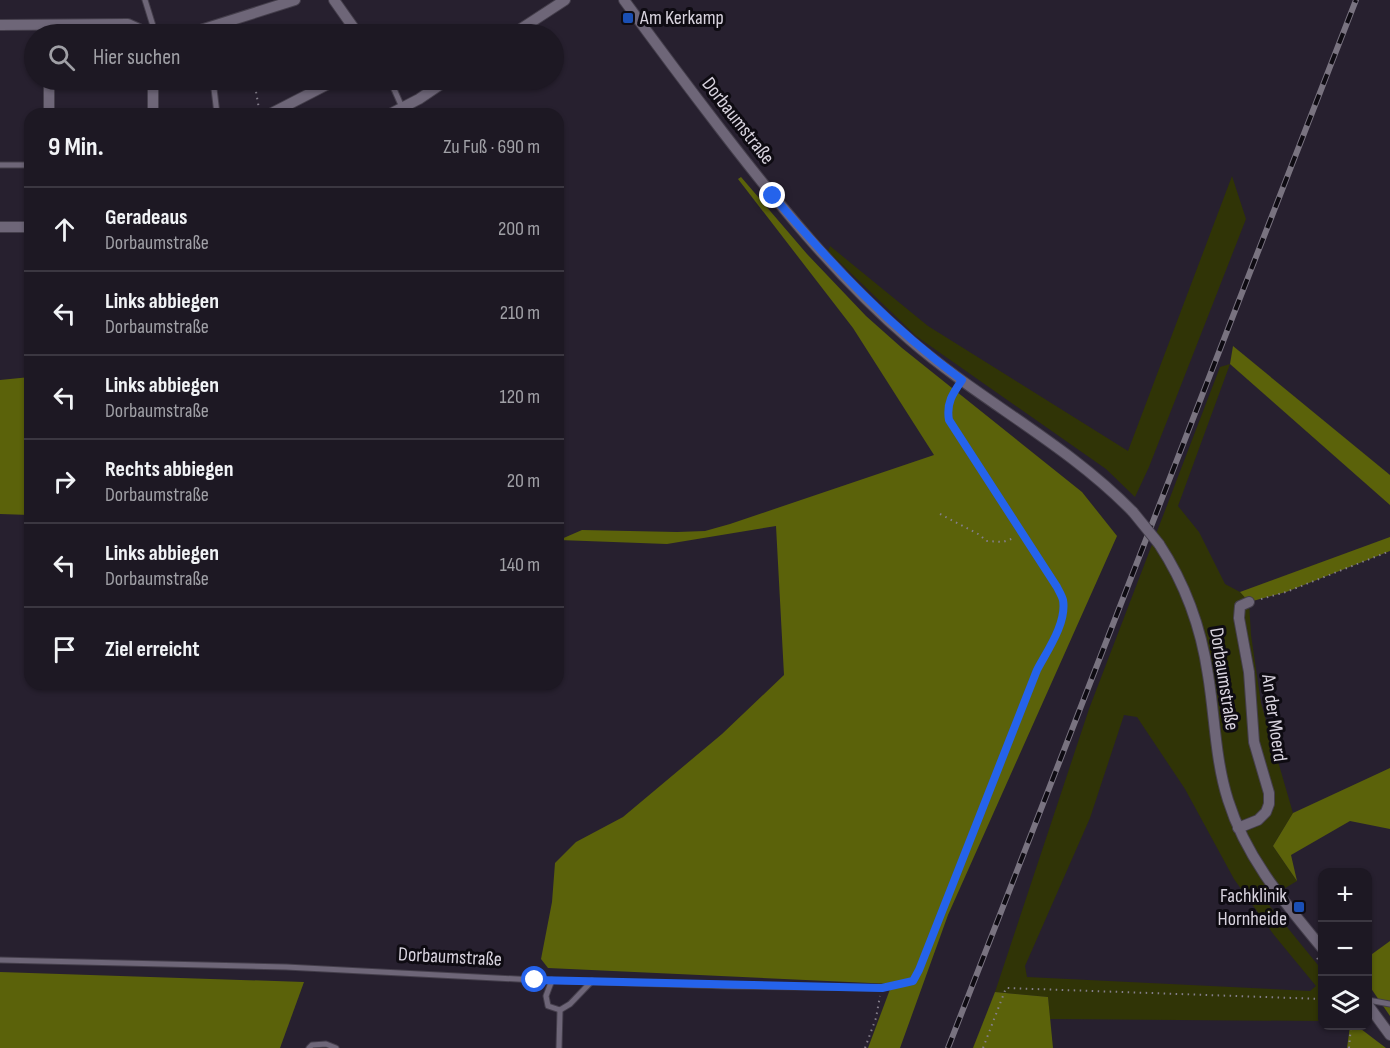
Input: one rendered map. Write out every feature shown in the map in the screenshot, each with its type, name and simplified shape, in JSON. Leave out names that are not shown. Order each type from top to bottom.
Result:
[{"type":"street","points":[[219,24],[295,0]]},
{"type":"street","points":[[334,0],[351,24]]},
{"type":"street","points":[[528,24],[565,0]]},
{"type":"street","name":"Dorbaumstraße","points":[[624,0],[736,149],[818,249],[896,327],[962,380],[1088,470],[1133,512],[1159,544],[1182,582],[1197,623],[1209,676],[1220,766],[1228,801],[1238,828],[1262,872],[1318,942]]},
{"type":"street","points":[[0,25],[24,27]]},
{"type":"street","points":[[49,90],[49,108]]},
{"type":"street","points":[[153,90],[153,108]]},
{"type":"street","points":[[282,108],[317,90]]},
{"type":"street","points":[[408,108],[433,90]]},
{"type":"street","points":[[0,227],[24,227]]},
{"type":"street","name":"An der Moerd","points":[[1238,828],[1258,820],[1266,812],[1269,804],[1269,793],[1254,742],[1249,672],[1239,618],[1240,606],[1249,602]]},
{"type":"street","points":[[1372,1008],[1390,1035]]},
{"type":"lane","points":[[145,0],[153,24]]},
{"type":"lane","points":[[214,90],[216,108]]},
{"type":"lane","points":[[395,90],[403,108]]},
{"type":"lane","points":[[0,165],[24,165]]},
{"type":"lane","name":"Dorbaumstraße","points":[[0,960],[286,967],[552,980],[882,988],[913,981],[1037,670],[1061,620],[1063,600],[949,420],[947,411],[949,402],[962,380]]},
{"type":"lane","points":[[552,980],[546,996],[548,1006],[560,1010],[570,1004],[592,981]]},
{"type":"lane","points":[[1372,1002],[1390,1004]]},
{"type":"lane","points":[[559,1048],[560,1010]]},
{"type":"lane","points":[[309,1048],[312,1045],[326,1044],[336,1048]]},
{"type":"path","points":[[255,90],[258,108]]},
{"type":"path","points":[[940,514],[986,540],[1003,542],[1023,535]]},
{"type":"path","points":[[1249,602],[1286,592],[1390,551]]},
{"type":"path","points":[[865,1048],[876,1018],[882,988]]},
{"type":"path","points":[[983,1048],[1006,988],[1318,999]]},
{"type":"path","points":[[1348,1048],[1350,1030]]},
{"type":"green space","points":[[1232,176],[1246,219],[1149,467],[1135,497],[1106,469],[916,336],[828,251],[830,246],[928,326],[1128,451]]},
{"type":"green space","points":[[741,177],[807,254],[866,316],[902,348],[1082,492],[1117,536],[948,915],[900,1048],[868,1048],[892,984],[548,968],[541,959],[552,902],[555,863],[576,842],[623,817],[722,734],[784,675],[776,526],[667,544],[564,540],[564,538],[582,530],[705,531],[934,455],[853,328],[738,179]]},
{"type":"green space","points":[[1233,346],[1390,475],[1390,505],[1230,364]]},
{"type":"green space","points":[[1230,364],[1178,506],[1199,532],[1225,584],[1240,592],[1249,602],[1251,635],[1261,703],[1293,813],[1273,846],[1297,881],[1265,900],[1318,965],[1318,1021],[1050,1019],[1048,997],[995,992],[1089,709],[1220,367]],"holes":[[[1124,715],[1137,717],[1185,789],[1234,879],[1274,935],[1316,986],[1310,991],[1027,977],[1025,966],[1090,818]]]},
{"type":"green space","points":[[24,378],[24,515],[0,514],[0,380]]},
{"type":"green space","points":[[1390,537],[1390,551],[1286,592],[1249,602],[1240,592]]},
{"type":"green space","points":[[1390,768],[1390,829],[1350,821],[1291,855],[1297,881],[1273,846],[1293,813]]},
{"type":"green space","points":[[1390,941],[1390,1016],[1372,990],[1372,954]]},
{"type":"green space","points":[[0,972],[304,982],[280,1048],[0,1048]]},
{"type":"green space","points":[[995,992],[1048,997],[1053,1048],[973,1048]]},
{"type":"green space","points":[[1349,1030],[1362,1030],[1386,1048],[1347,1048]]},
{"type":"railway","points":[[948,1048],[1356,0]]},
{"type":"place","name":"Am Kerkamp","points":[[628,18]]},
{"type":"place","name":"Fachklinik Hornheide","points":[[1299,907]]},
{"type":"route","points":[[535,980],[882,988],[901,986],[913,981],[1037,670],[1063,614],[1063,600],[1057,587],[949,420],[947,411],[949,402],[962,380],[911,341],[874,308],[818,249],[773,196]]}]
